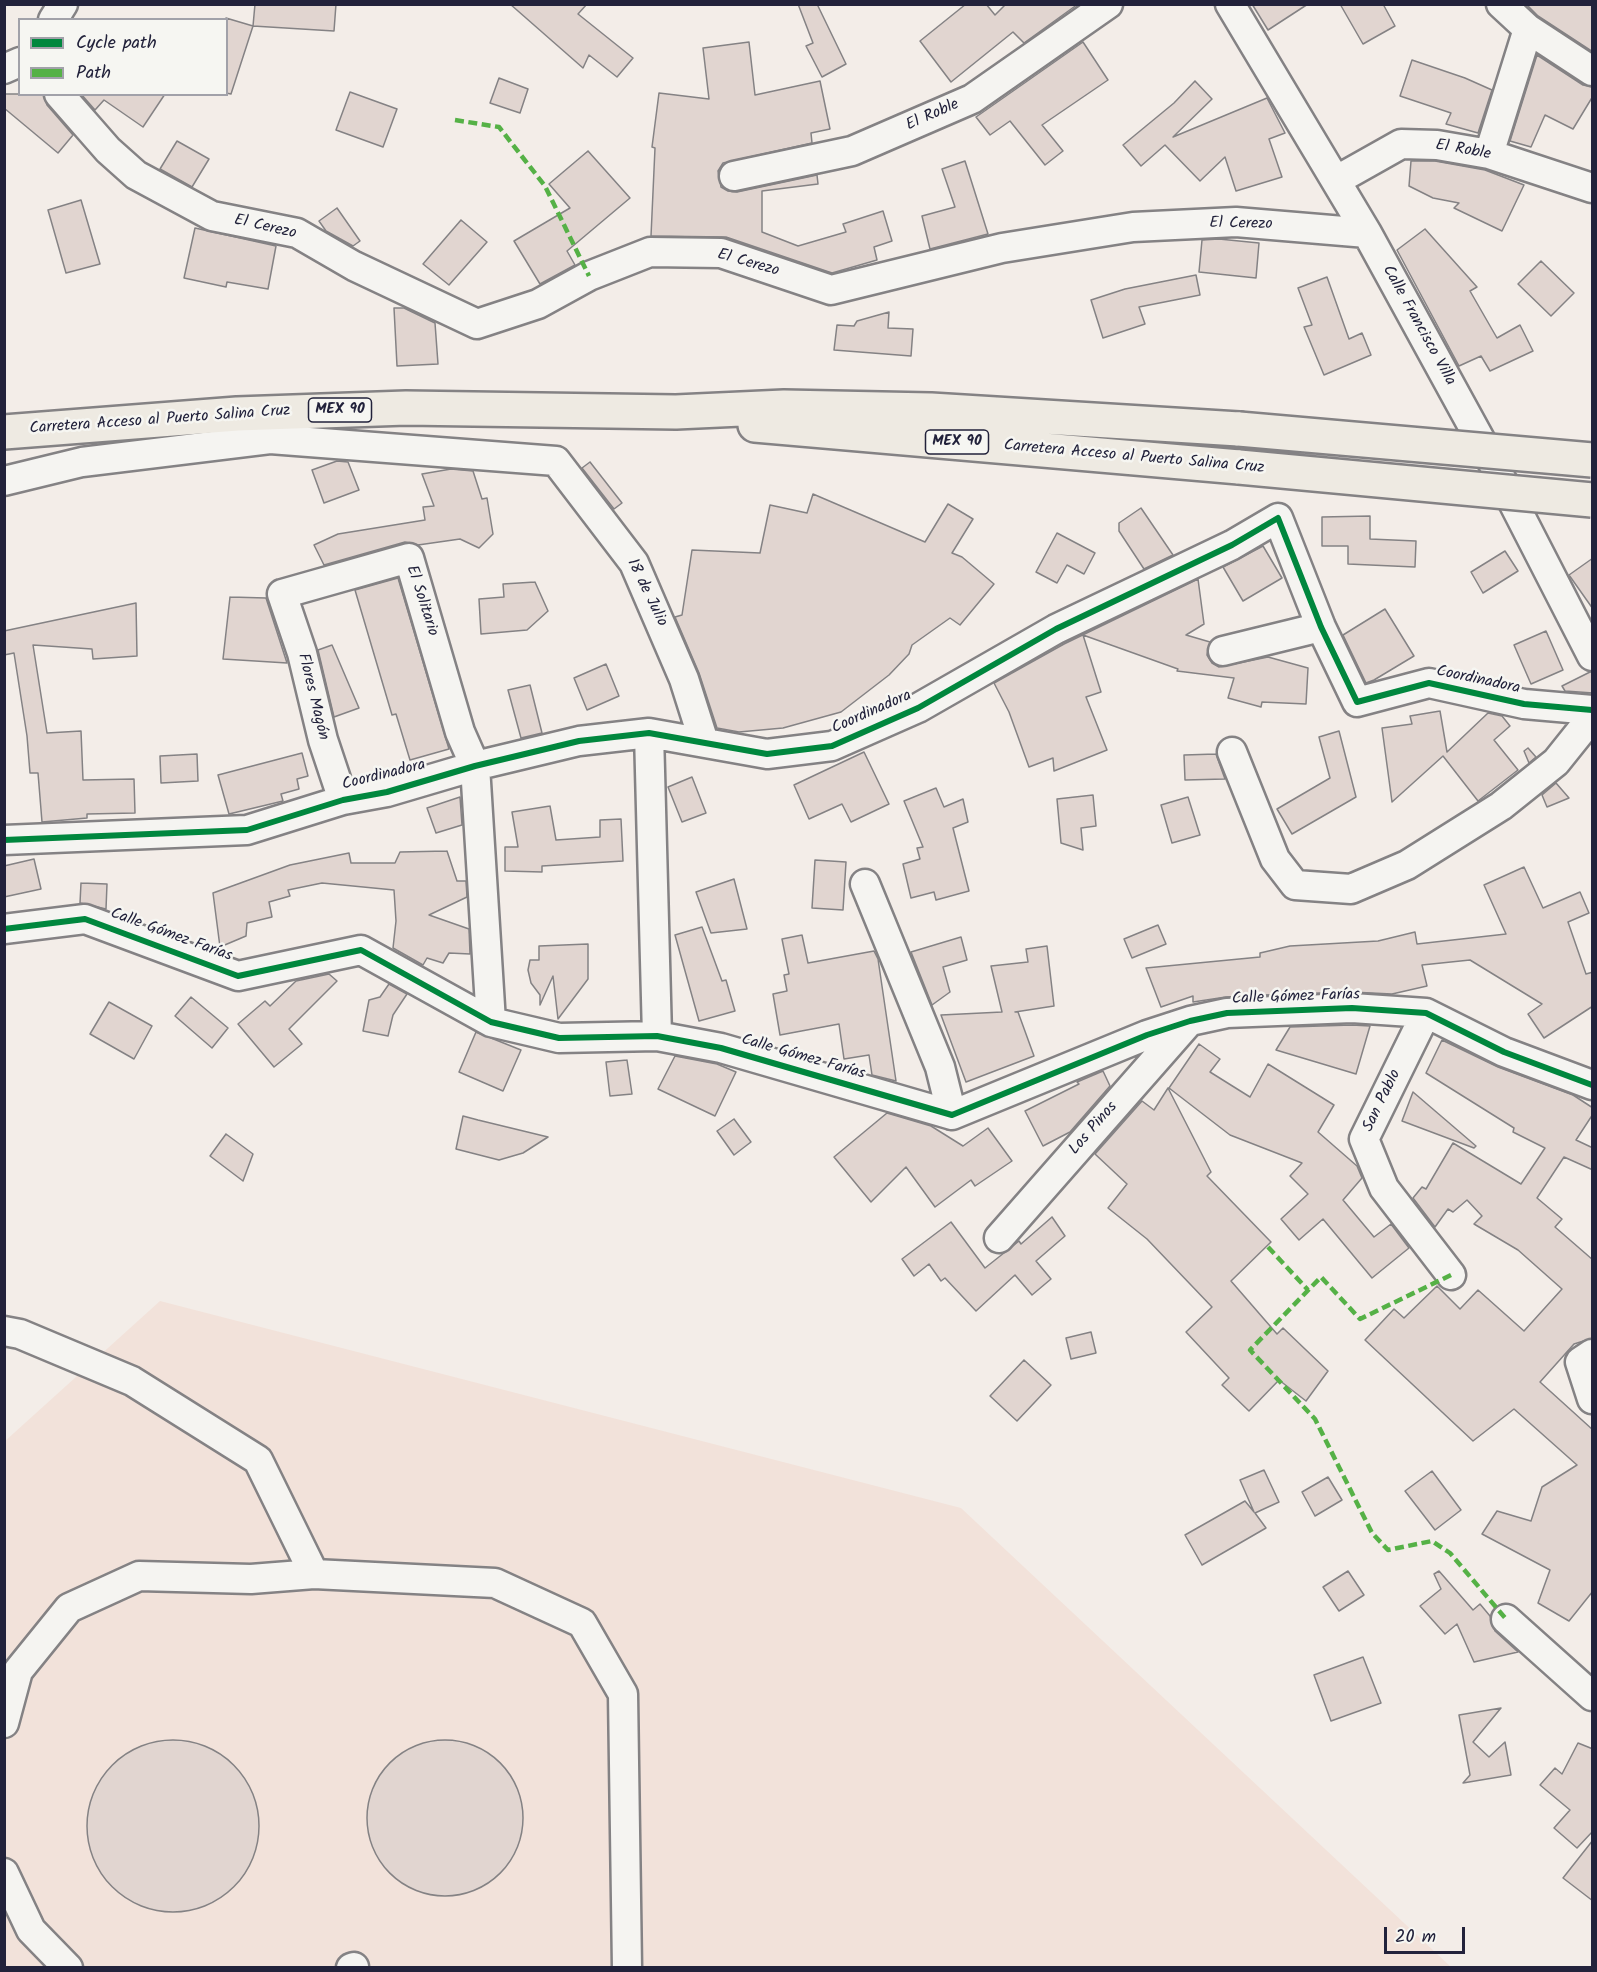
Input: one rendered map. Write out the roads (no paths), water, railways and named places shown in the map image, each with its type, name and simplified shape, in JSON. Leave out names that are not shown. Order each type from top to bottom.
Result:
[{"type":"main road","name":"Carretera Acceso al Puerto Salina Cruz","points":[[4,432],[237,414],[406,408],[676,412],[784,407],[931,410],[1239,429],[1593,460]]},
{"type":"main road","name":"Carretera Acceso al Puerto Salina Cruz","points":[[676,412],[778,429],[1239,467],[1593,500]]},
{"type":"street","points":[[54,18],[63,4]]},
{"type":"street","name":"El Roble","points":[[734,176],[852,151],[972,99],[1108,4]]},
{"type":"street","name":"Calle Francisco Villa","points":[[1230,4],[1367,233],[1494,465],[1593,656]]},
{"type":"street","points":[[1501,4],[1528,29],[1593,71]]},
{"type":"street","points":[[1489,154],[1528,29]]},
{"type":"street","points":[[4,69],[18,63]]},
{"type":"street","name":"El Cerezo","points":[[61,96],[108,150],[136,175],[212,216],[297,233],[354,266],[477,324],[538,303],[589,276],[650,252],[721,253],[831,290],[1002,248],[1133,227],[1236,222],[1367,233]]},
{"type":"street","name":"El Roble","points":[[1337,180],[1401,144],[1437,145],[1489,154],[1593,188]]},
{"type":"street","name":"18 de Julio","points":[[4,481],[82,462],[270,439],[556,461],[634,563],[684,679],[704,742]]},
{"type":"street","name":"Coordinadora","points":[[4,840],[247,830],[343,800],[387,792],[475,766],[579,741],[649,733],[766,754],[832,746],[918,708],[1056,628],[1232,545],[1278,518],[1321,627],[1357,702],[1429,682],[1524,704],[1593,710]]},
{"type":"street","name":"El Solitario","points":[[282,594],[409,558],[460,732],[475,766]]},
{"type":"street","name":"Flores Magón","points":[[282,594],[302,653],[323,740],[343,800]]},
{"type":"street","points":[[1223,651],[1321,627]]},
{"type":"street","points":[[1232,752],[1275,859],[1295,885],[1351,889],[1407,865],[1501,806],[1556,762],[1593,717]]},
{"type":"street","points":[[649,733],[657,1036]]},
{"type":"street","points":[[475,766],[491,1022]]},
{"type":"street","points":[[864,884],[940,1067],[952,1115]]},
{"type":"street","name":"Calle Gómez Farías","points":[[4,929],[85,919],[238,976],[361,950],[491,1022],[559,1038],[657,1036],[721,1048],[952,1115],[1148,1035],[1190,1021],[1227,1013],[1352,1008],[1426,1013],[1504,1052],[1593,1085]]},
{"type":"street","name":"San Pablo","points":[[1426,1013],[1364,1139],[1384,1188],[1451,1275]]},
{"type":"street","name":"Los Pinos","points":[[999,1238],[1190,1021]]},
{"type":"street","points":[[4,1331],[20,1334],[132,1381],[258,1460],[314,1574]]},
{"type":"street","points":[[1593,1354],[1580,1362],[1593,1399]]},
{"type":"street","points":[[4,1723],[18,1671],[69,1608],[140,1576],[251,1579],[314,1574],[495,1583],[582,1623],[623,1694],[627,1968]]},
{"type":"street","points":[[1506,1619],[1593,1696]]},
{"type":"street","points":[[4,1873],[31,1929],[68,1968]]}]
